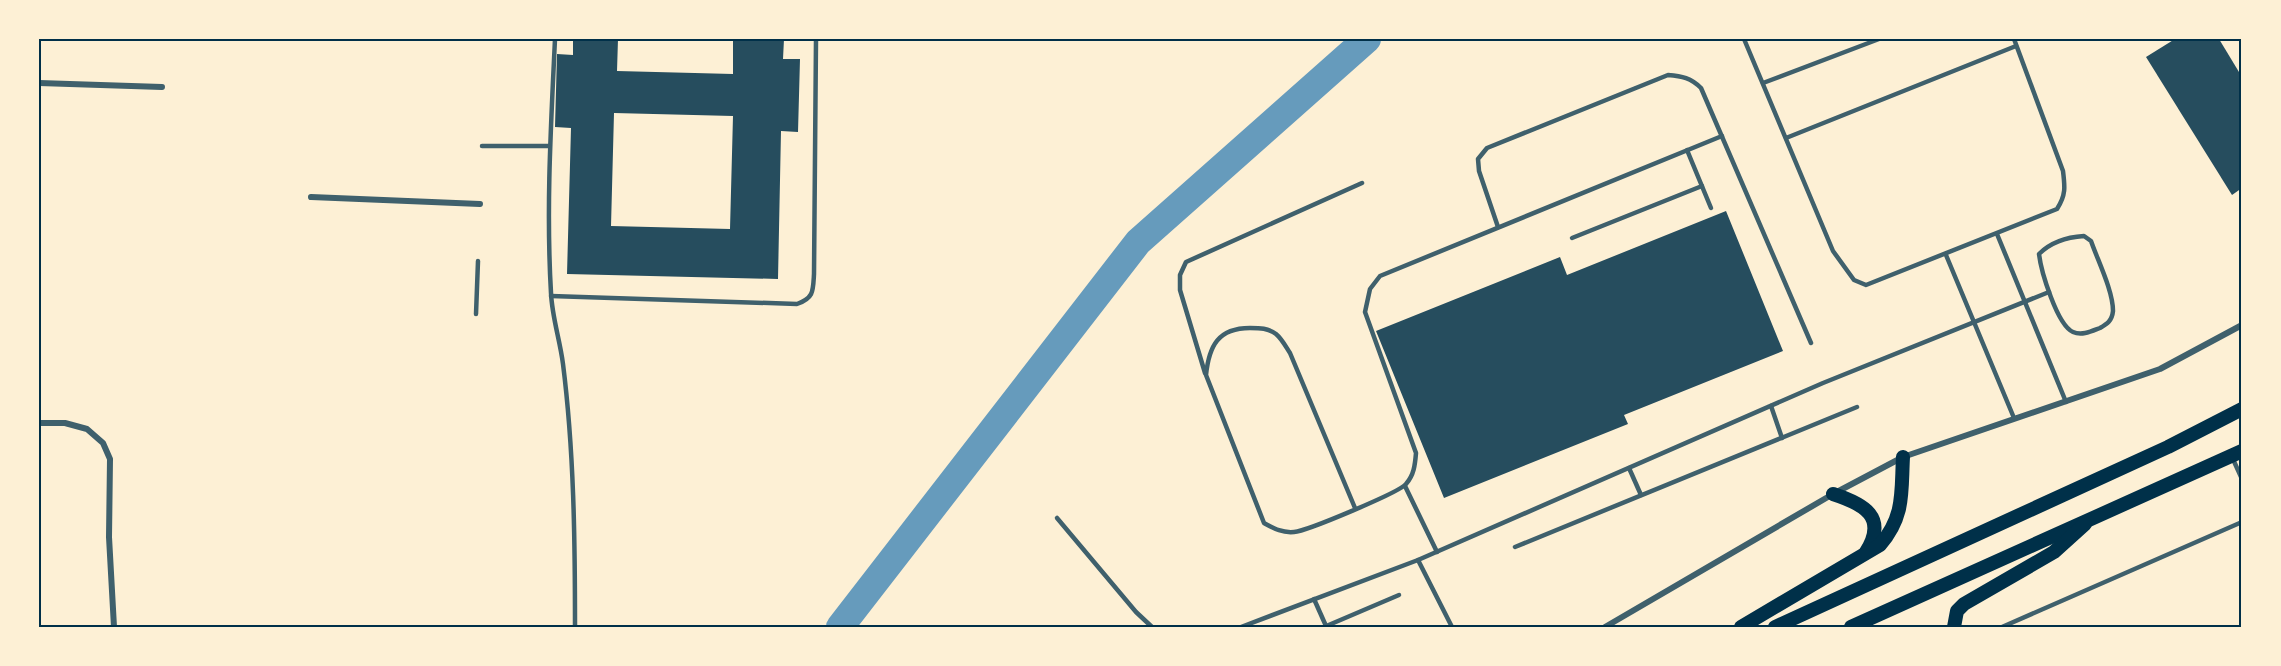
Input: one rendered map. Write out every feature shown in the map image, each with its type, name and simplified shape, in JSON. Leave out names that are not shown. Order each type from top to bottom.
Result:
[{"type":"main road","points":[[1775,627],[2168,447],[2242,409]]},
{"type":"main road","points":[[1851,627],[2237,453]]},
{"type":"main road","points":[[1741,627],[1880,545],[1898,519],[1903,457]]},
{"type":"main road","points":[[1833,494],[1860,504],[1870,515],[1875,525],[1875,537],[1866,552]]},
{"type":"main road","points":[[1954,627],[1957,611],[1965,604],[2054,552],[2091,518]]},
{"type":"street","points":[[39,83],[162,87]]},
{"type":"street","points":[[310,197],[480,204]]},
{"type":"street","points":[[1605,627],[1833,494],[1903,457],[2160,369],[2242,325]]},
{"type":"street","points":[[39,423],[65,423],[87,429],[103,443],[110,459],[109,537],[114,627]]},
{"type":"lane","points":[[555,39],[548,172],[551,296],[563,363],[571,460],[575,627]]},
{"type":"lane","points":[[551,296],[797,304],[808,300],[813,290],[814,274],[816,39]]},
{"type":"lane","points":[[1744,39],[1833,251],[1854,280],[1866,285],[2057,209],[2064,198],[2066,189],[2063,171],[2014,39]]},
{"type":"lane","points":[[1763,83],[1879,39]]},
{"type":"lane","points":[[1786,138],[2016,46]]},
{"type":"lane","points":[[1498,227],[1479,171],[1478,159],[1487,148],[1668,75],[1692,79],[1701,88],[1811,343]]},
{"type":"lane","points":[[1362,183],[1186,262],[1180,275],[1180,290],[1206,375],[1264,523],[1281,532],[1297,532],[1405,486],[1414,470],[1416,453],[1365,312],[1370,289],[1380,276],[1722,136]]},
{"type":"lane","points":[[482,146],[549,146]]},
{"type":"lane","points":[[1687,150],[1711,208]]},
{"type":"lane","points":[[1572,238],[1702,186]]},
{"type":"lane","points":[[1997,234],[2067,402]]},
{"type":"lane","points":[[2084,236],[2091,241],[2112,302],[2113,315],[2109,323],[2091,332],[2079,334],[2072,332],[2061,319],[2049,292],[2039,254],[2046,247],[2066,238],[2084,236]]},
{"type":"lane","points":[[1946,255],[2014,418]]},
{"type":"lane","points":[[476,314],[478,261]]},
{"type":"lane","points":[[1240,627],[1418,560],[1771,406],[2049,292]]},
{"type":"lane","points":[[1206,375],[1208,356],[1216,340],[1234,328],[1265,328],[1278,335],[1290,353],[1355,508]]},
{"type":"lane","points":[[1771,406],[1782,438]]},
{"type":"lane","points":[[1515,547],[1857,407]]},
{"type":"lane","points":[[2237,453],[2242,479]]},
{"type":"lane","points":[[1629,468],[1641,495]]},
{"type":"lane","points":[[1405,486],[1437,552]]},
{"type":"lane","points":[[1057,518],[1136,612],[1152,627]]},
{"type":"lane","points":[[2002,627],[2242,522]]},
{"type":"lane","points":[[1418,560],[1452,627]]},
{"type":"lane","points":[[1314,599],[1325,627],[1399,595]]},
{"type":"building","points":[[573,39],[618,39],[617,71],[733,74],[733,39],[784,39],[783,59],[800,59],[798,132],[781,131],[778,279],[567,274],[571,128],[555,127],[557,54],[573,55]],"holes":[[[614,113],[733,116],[730,229],[611,226]]]},
{"type":"building","points":[[2175,39],[2219,39],[2242,77],[2242,188],[2232,195],[2146,57]]},
{"type":"building","points":[[1726,211],[1783,351],[1624,415],[1628,424],[1444,498],[1376,331],[1560,257],[1567,275]]},
{"type":"waterway","points":[[840,627],[1138,242],[1367,39]]}]
